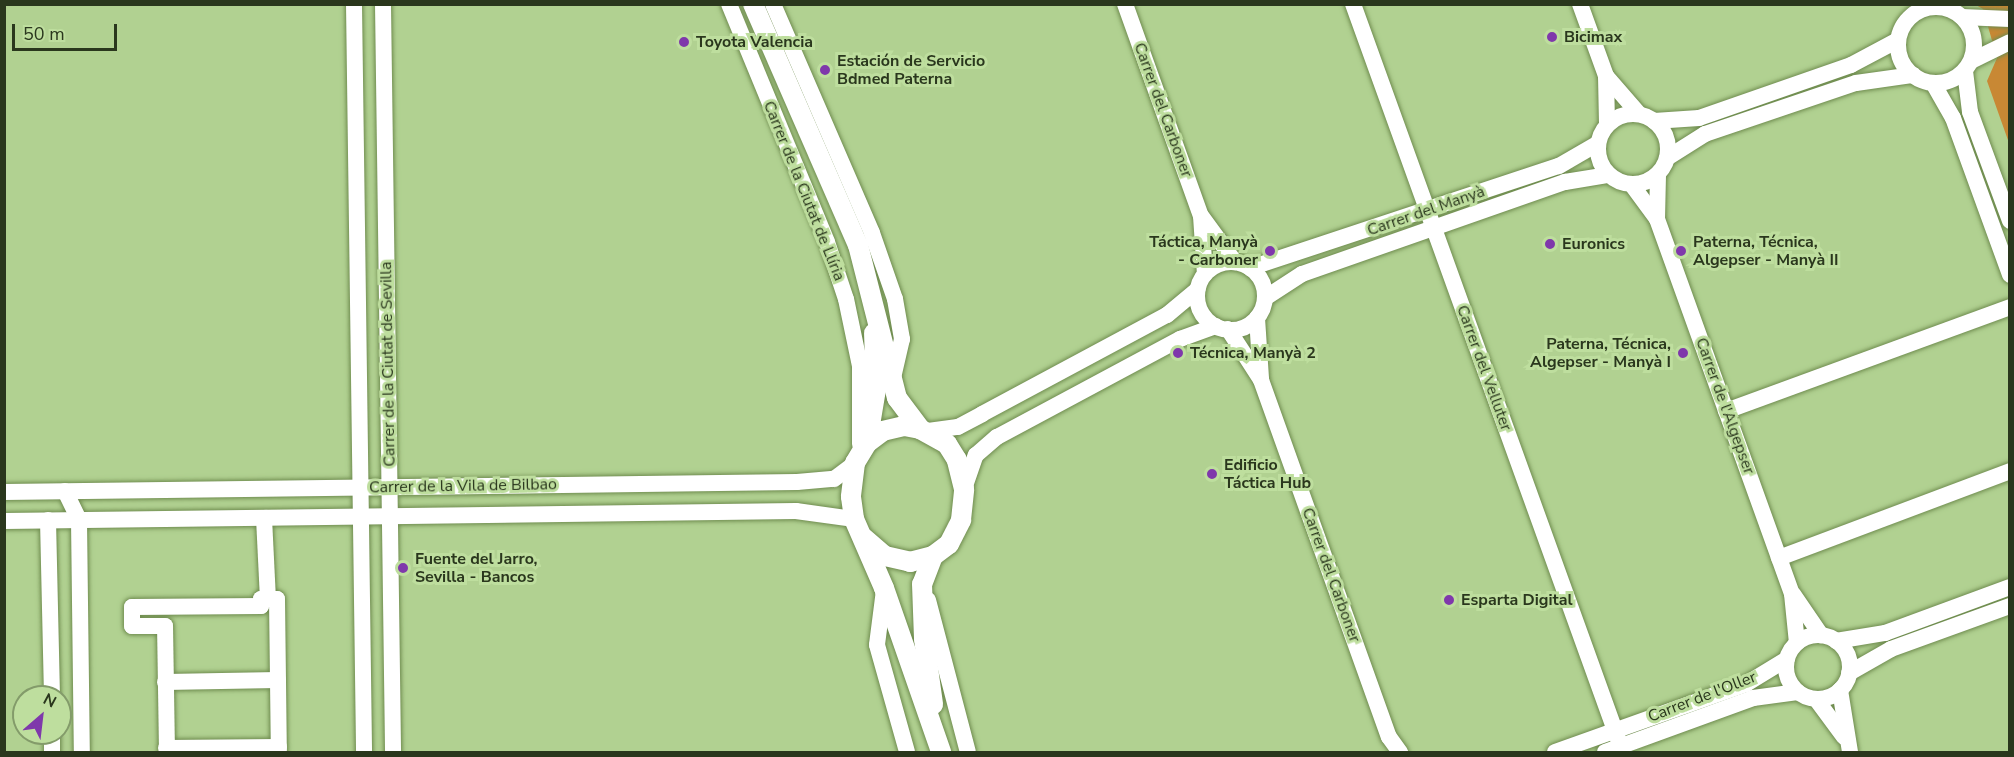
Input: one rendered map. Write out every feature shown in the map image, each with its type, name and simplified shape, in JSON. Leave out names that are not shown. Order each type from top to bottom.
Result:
[{"type":"street","name":"Carrer de la Ciutat de Sevilla","points":[[354,4],[364,753]]},
{"type":"street","name":"Carrer de la Ciutat de Sevilla","points":[[383,4],[393,753]]},
{"type":"street","name":"Carrer de la Ciutat de Llíria","points":[[729,4],[827,242],[846,299],[860,366],[861,454]]},
{"type":"street","name":"Carrer de la Ciutat de Llíria","points":[[753,4],[869,277],[897,398],[924,430],[947,444],[957,460],[964,489],[961,520],[937,553],[922,584],[924,639],[940,752]]},
{"type":"street","points":[[773,4],[873,233],[895,300],[902,339],[893,377]]},
{"type":"street","name":"Carrer del Carboner","points":[[1125,4],[1201,216],[1202,281]]},
{"type":"street","name":"Carrer del Velluter","points":[[1353,4],[1614,743]]},
{"type":"street","points":[[1580,4],[1605,76],[1607,124],[1597,144],[1598,155],[1608,175],[1632,184],[1657,219]]},
{"type":"street","points":[[2010,19],[1962,16],[1937,6],[1906,12],[1898,40],[1901,59],[1913,75],[1934,84],[1953,118],[2010,275]]},
{"type":"street","points":[[1962,16],[1974,37],[1968,66],[1970,112],[2010,221]]},
{"type":"street","points":[[1607,124],[1627,114],[1646,117],[1699,118],[1851,65],[1898,40]]},
{"type":"street","points":[[1934,84],[1956,78],[1968,66],[2010,42]]},
{"type":"street","points":[[1657,219],[1658,175],[1667,158],[1705,134],[1845,86],[1913,75]]},
{"type":"street","points":[[1605,76],[1666,137],[1667,158]]},
{"type":"street","name":"Carrer del Manyà","points":[[1243,265],[1428,211],[1559,166],[1597,144]]},
{"type":"street","name":"Carrer del Manyà","points":[[1265,298],[1302,274],[1565,182],[1608,175]]},
{"type":"street","points":[[1632,184],[1658,175]]},
{"type":"street","points":[[357,193],[386,192]]},
{"type":"street","name":"Carrer del Carboner","points":[[1201,216],[1243,265]]},
{"type":"street","name":"Carrer de l'Algepser","points":[[1657,219],[1792,594]]},
{"type":"street","points":[[861,454],[884,431],[904,426],[924,430],[958,427],[1167,315],[1224,263],[1243,265],[1264,286],[1265,298],[1257,318],[1249,325],[1222,328],[1180,339],[996,437],[976,455],[964,489]]},
{"type":"street","name":"Carrer de la Ciutat de Llíria","points":[[869,277],[876,389],[851,497],[854,519],[884,588],[940,752]]},
{"type":"street","points":[[1202,281],[1201,310],[1222,328]]},
{"type":"street","points":[[1726,411],[2010,307]]},
{"type":"street","name":"Carrer del Carboner","points":[[1257,318],[1261,380],[1389,745],[1400,753]]},
{"type":"street","name":"Carrer del Carboner","points":[[1222,328],[1261,380]]},
{"type":"street","name":"Carrer de la Vila de Bilbao","points":[[4,492],[797,482],[834,479],[861,454]]},
{"type":"street","points":[[1779,558],[2010,471]]},
{"type":"street","points":[[65,491],[79,520],[82,753]]},
{"type":"street","points":[[52,685],[48,520],[65,491]]},
{"type":"street","name":"Carrer de la Vila de Bilbao","points":[[4,521],[796,511],[854,519]]},
{"type":"street","points":[[264,518],[268,599]]},
{"type":"street","name":"Carrer de la Ciutat de Llíria","points":[[864,538],[885,556],[910,561],[937,553]]},
{"type":"street","name":"Carrer de la Ciutat de Llíria","points":[[937,553],[931,573],[928,599],[968,753]]},
{"type":"street","name":"Carrer de la Ciutat de Llíria","points":[[884,588],[877,645],[907,753]]},
{"type":"street","points":[[1797,643],[1885,633],[2010,588]]},
{"type":"street","points":[[1792,594],[1829,638],[1847,655],[1849,673]]},
{"type":"street","points":[[1792,594],[1797,643],[1787,659],[1788,677],[1798,692],[1816,699],[1847,745]]},
{"type":"street","points":[[261,599],[277,599],[278,680],[279,750],[166,750],[165,626],[132,626],[132,607],[261,606],[261,599]]},
{"type":"street","points":[[1847,745],[1840,690],[1849,673],[1891,649],[2010,606]]},
{"type":"street","name":"Carrer de l'Oller","points":[[1614,743],[1746,684],[1787,659]]},
{"type":"street","points":[[165,682],[278,680]]},
{"type":"street","points":[[1816,699],[1840,690]]},
{"type":"street","name":"Carrer de l'Oller","points":[[1555,753],[1614,743],[1753,698],[1798,692]]},
{"type":"shaded area","points":[[1976,5],[2009,5],[2009,143],[1987,81],[1997,58],[1983,9]]},
{"type":"place","name":"Bicimax","points":[[1552,37]]},
{"type":"place","name":"Toyota Valencia","points":[[684,42]]},
{"type":"place","name":"Estación de Servicio Bdmed Paterna","points":[[825,70]]},
{"type":"place","name":"Euronics","points":[[1550,244]]},
{"type":"place","name":"Táctica, Manyà - Carboner","points":[[1270,251]]},
{"type":"place","name":"Paterna, Técnica, Algepser - Manyà II","points":[[1681,251]]},
{"type":"place","name":"Técnica, Manyà 2","points":[[1178,353]]},
{"type":"place","name":"Paterna, Técnica, Algepser - Manyà I","points":[[1683,353]]},
{"type":"place","name":"Edificio Táctica Hub","points":[[1212,474]]},
{"type":"place","name":"Fuente del Jarro, Sevilla - Bancos","points":[[403,568]]},
{"type":"place","name":"Esparta Digital","points":[[1449,600]]}]
